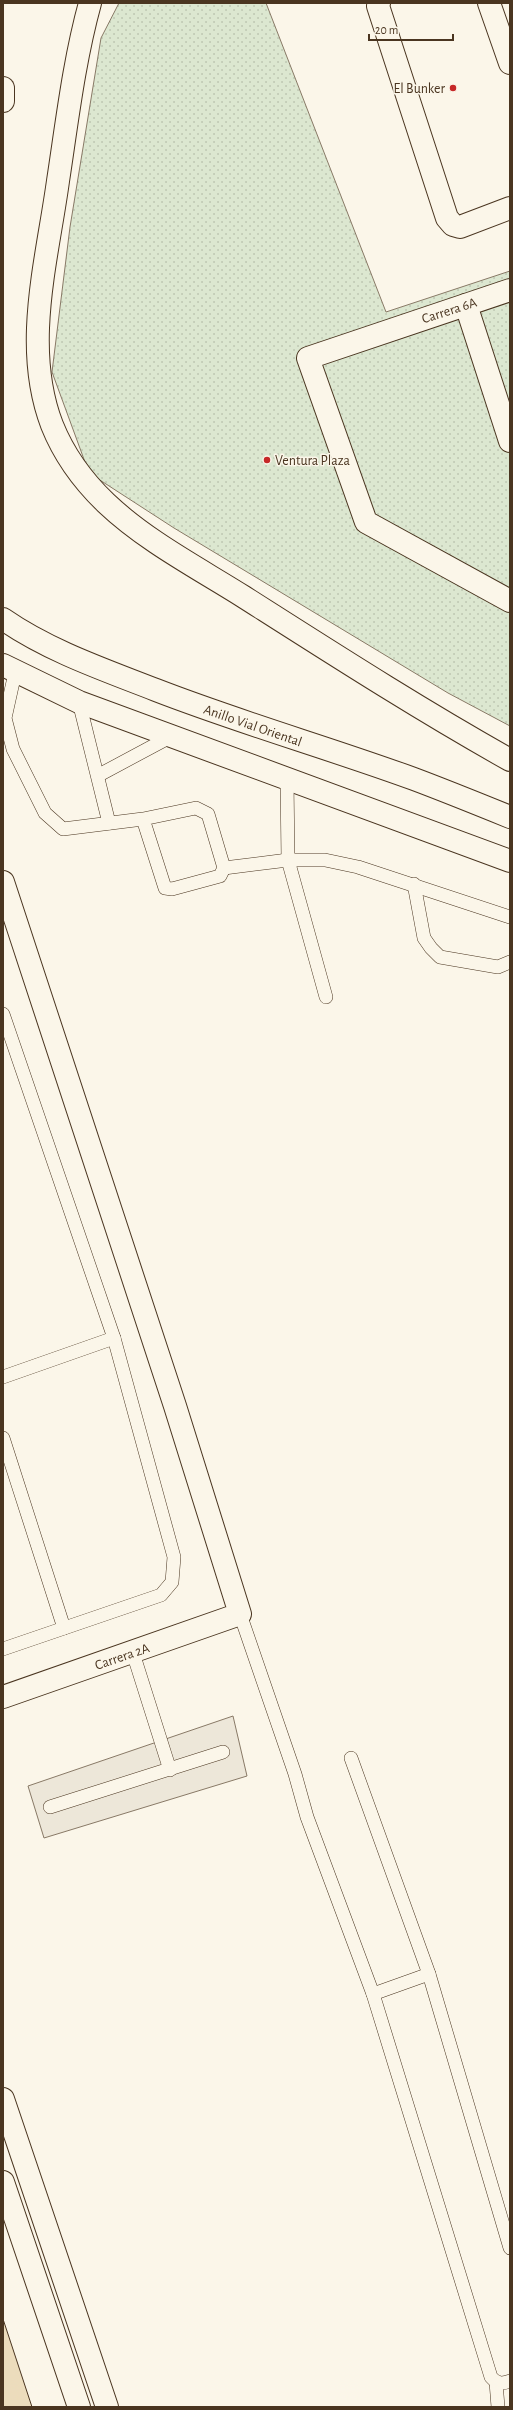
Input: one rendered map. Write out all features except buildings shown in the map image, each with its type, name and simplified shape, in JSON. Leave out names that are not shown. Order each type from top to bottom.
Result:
[{"type":"main road","points":[[90,3],[74,71],[37,329],[40,381],[45,401],[64,452],[92,489],[108,506],[149,536],[423,711],[510,760]]},
{"type":"main road","points":[[379,3],[378,6],[447,218],[452,225],[460,227],[510,208]]},
{"type":"main road","points":[[489,3],[510,63]]},
{"type":"main road","points":[[3,88],[3,101]]},
{"type":"main road","name":"Carrera 6A","points":[[510,290],[308,358],[366,522],[510,601]]},
{"type":"main road","points":[[466,305],[510,441]]},
{"type":"main road","name":"Anillo Vial Oriental","points":[[3,619],[16,628],[66,654],[125,678],[191,703],[414,779],[510,816]]},
{"type":"main road","points":[[7,668],[79,702],[170,737],[510,861]]},
{"type":"main road","points":[[3,882],[175,1406],[240,1614]]},
{"type":"main road","name":"Carrera 2A","points":[[3,1696],[133,1653],[240,1614]]},
{"type":"main road","points":[[3,2099],[8,2139],[107,2407]]},
{"type":"main road","points":[[3,2182],[79,2407]]},
{"type":"lane","points":[[7,668],[4,719],[13,749],[45,812],[63,829],[143,819],[196,808],[208,814],[224,868],[220,876],[172,889],[165,888],[143,819]]},
{"type":"lane","points":[[79,702],[99,775],[109,824]]},
{"type":"lane","points":[[99,775],[170,737]]},
{"type":"lane","points":[[287,779],[288,860],[326,997]]},
{"type":"lane","points":[[224,868],[288,860],[325,860],[358,867],[414,884],[510,917]]},
{"type":"lane","points":[[414,884],[424,938],[440,957],[498,967],[510,962]]},
{"type":"lane","points":[[3,1014],[114,1338],[174,1557],[172,1582],[161,1595],[3,1649]]},
{"type":"lane","points":[[3,1377],[114,1338]]},
{"type":"lane","points":[[3,1438],[64,1628]]},
{"type":"lane","points":[[240,1614],[295,1774],[307,1817],[373,1994],[492,2377],[496,2382],[498,2407]]},
{"type":"lane","points":[[133,1653],[170,1770]]},
{"type":"lane","points":[[50,1807],[223,1752]]},
{"type":"lane","points":[[351,1758],[429,1974],[510,2248]]},
{"type":"lane","points":[[373,1994],[429,1974]]},
{"type":"lane","points":[[496,2382],[504,2384],[510,2381]]},
{"type":"green space","points":[[119,3],[266,3],[386,312],[510,271],[510,726],[448,693],[174,528],[89,473],[52,372],[70,227],[101,38]]},
{"type":"shaded area","points":[[233,1716],[247,1776],[44,1838],[28,1786]]},
{"type":"place","name":"El Bunker","points":[[453,88]]},
{"type":"place","name":"Ventura Plaza","points":[[267,460]]}]
